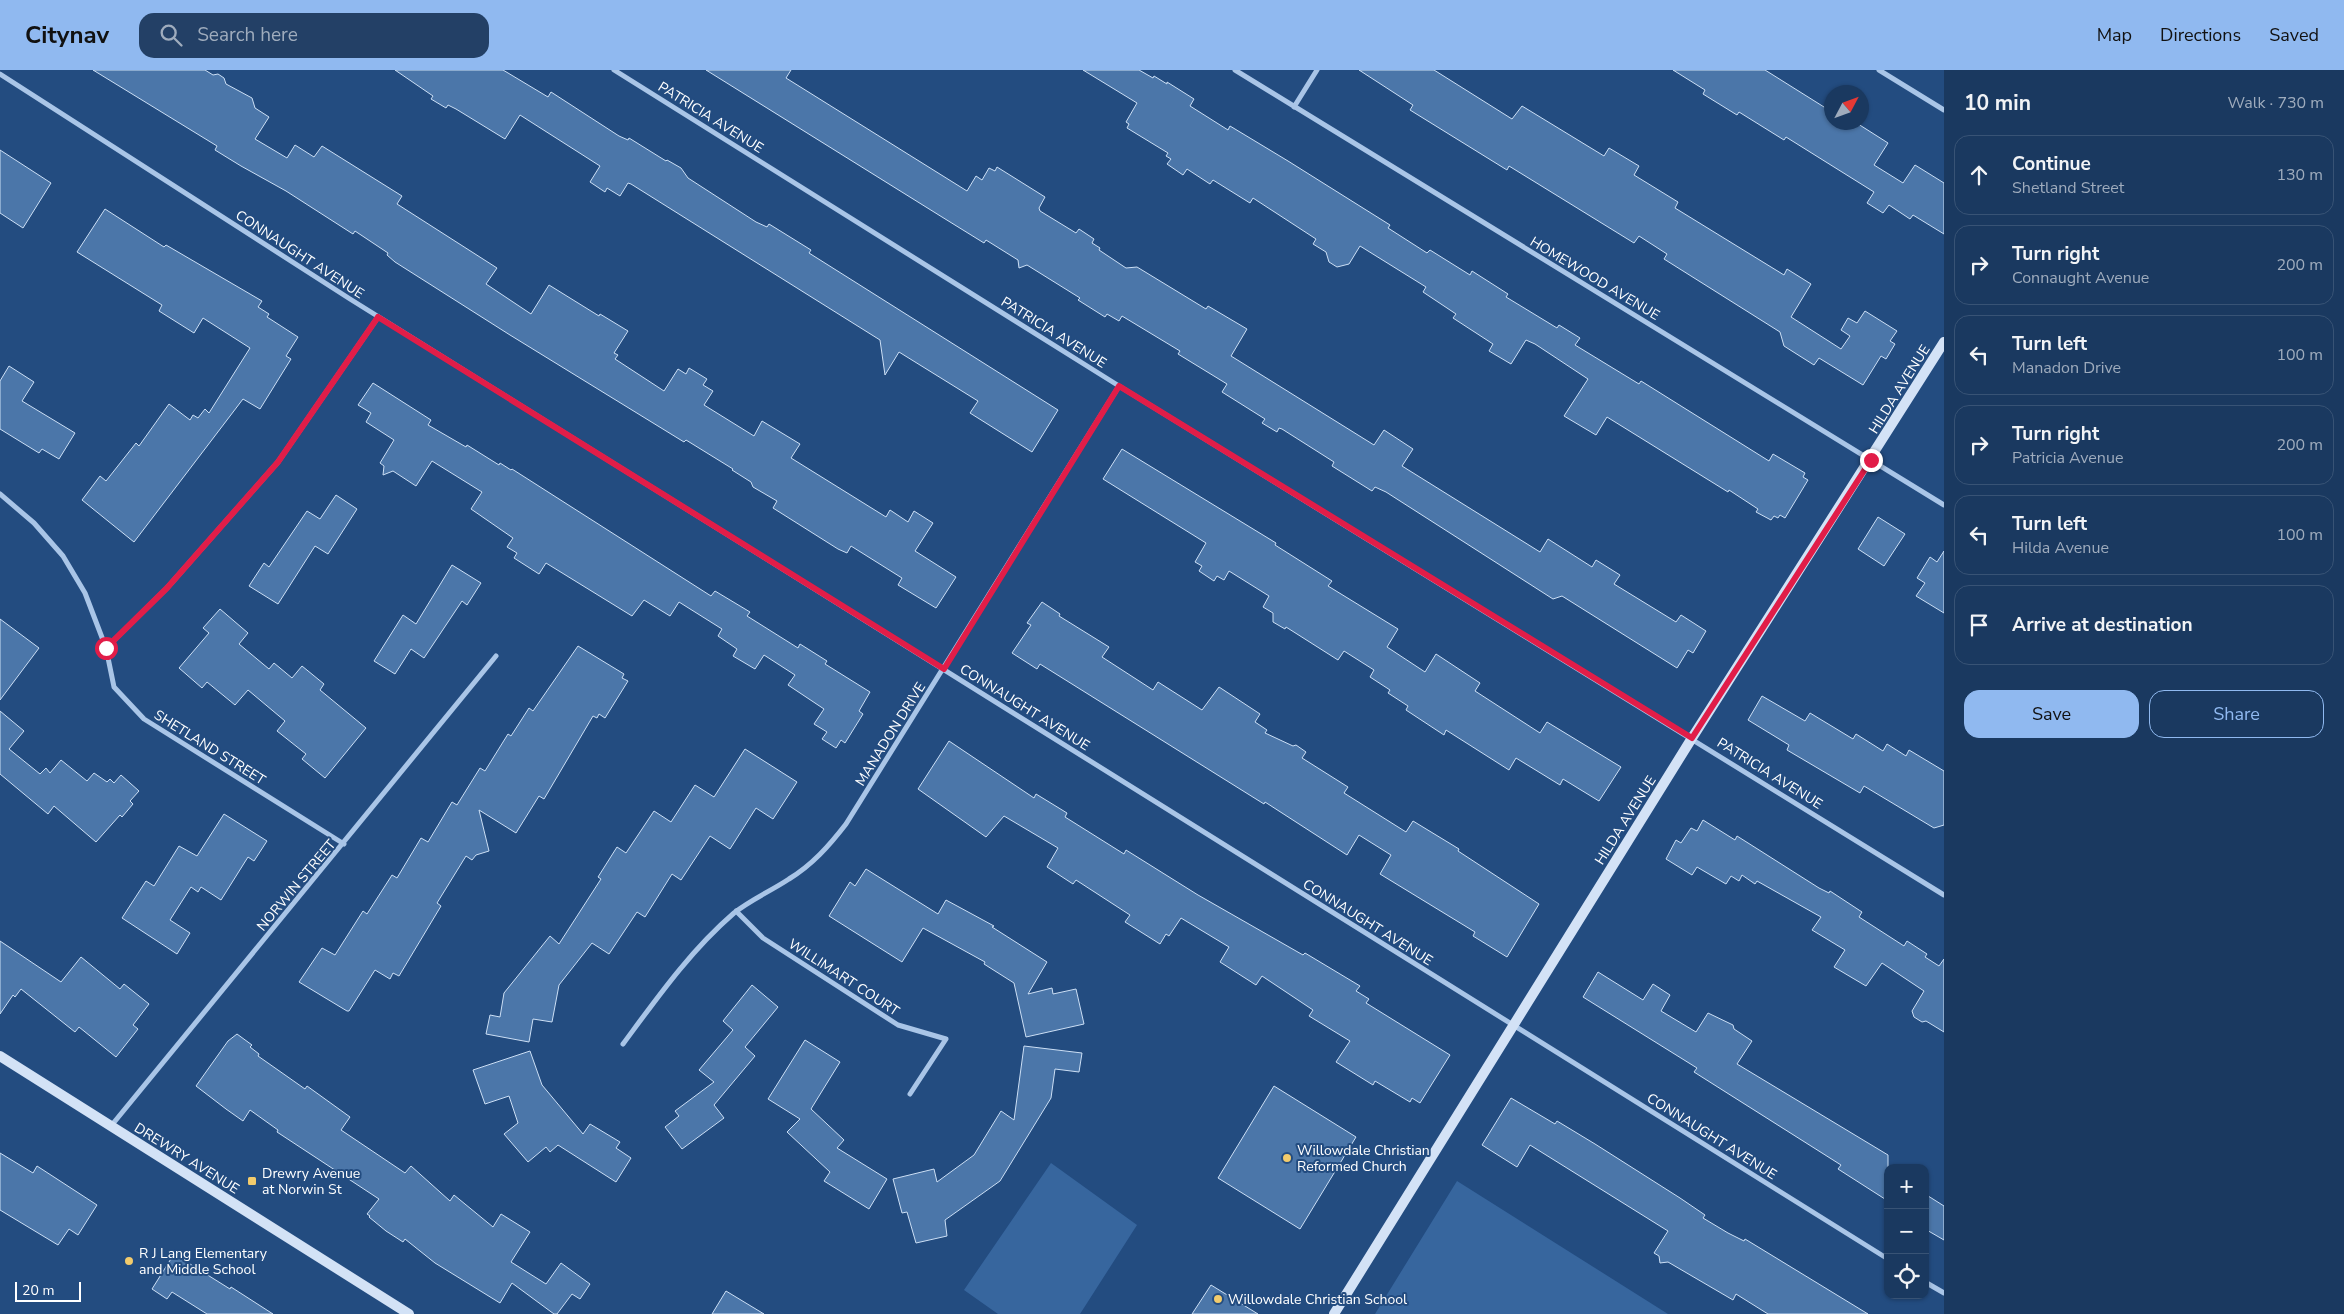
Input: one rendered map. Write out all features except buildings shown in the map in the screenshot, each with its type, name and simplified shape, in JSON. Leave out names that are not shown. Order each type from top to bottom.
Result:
[{"type":"street","name":"PATRICIA AVENUE","points":[[614,70],[1119,386],[1944,895]]},
{"type":"street","name":"HOMEWOOD AVENUE","points":[[1235,70],[1944,505]]},
{"type":"street","points":[[1294,107],[1317,70]]},
{"type":"street","points":[[1879,70],[1944,110]]},
{"type":"street","name":"CONNAUGHT AVENUE","points":[[0,74],[378,317],[1884,1257]]},
{"type":"street","points":[[106,648],[167,588],[278,462],[378,317]]},
{"type":"street","name":"HILDA AVENUE","points":[[1334,1314],[1692,738],[1871,460],[1944,342]]},
{"type":"street","name":"MANADON DRIVE","points":[[622,1044],[709,935],[736,911],[791,878],[819,856],[834,840],[856,809],[944,669],[1119,386]]},
{"type":"street","name":"SHETLAND STREET","points":[[0,494],[34,523],[63,556],[85,593],[106,648],[114,687],[144,719],[344,844]]},
{"type":"street","name":"NORWIN STREET","points":[[111,1126],[344,844],[496,656]]},
{"type":"street","name":"WILLIMART COURT","points":[[736,911],[763,938],[898,1025],[946,1039],[910,1094]]},
{"type":"street","name":"DREWRY AVENUE","points":[[0,1056],[409,1314]]},
{"type":"street","points":[[1929,1285],[1944,1294]]},
{"type":"shaded area","points":[[1051,1163],[1137,1225],[1080,1314],[998,1314],[964,1290]]},
{"type":"shaded area","points":[[1457,1181],[1668,1314],[1375,1314]]},
{"type":"place","name":"Willowdale Christian Reformed Church","points":[[1287,1158]]},
{"type":"place","name":"Drewry Avenue at Norwin St","points":[[252,1181]]},
{"type":"place","name":"R J Lang Elementary and Middle School","points":[[129,1261]]},
{"type":"place","name":"Willowdale Christian School","points":[[1218,1299]]},
{"type":"route","points":[[106,648],[167,588],[278,462],[378,317],[944,669],[1119,386],[1692,738],[1871,460]]}]
